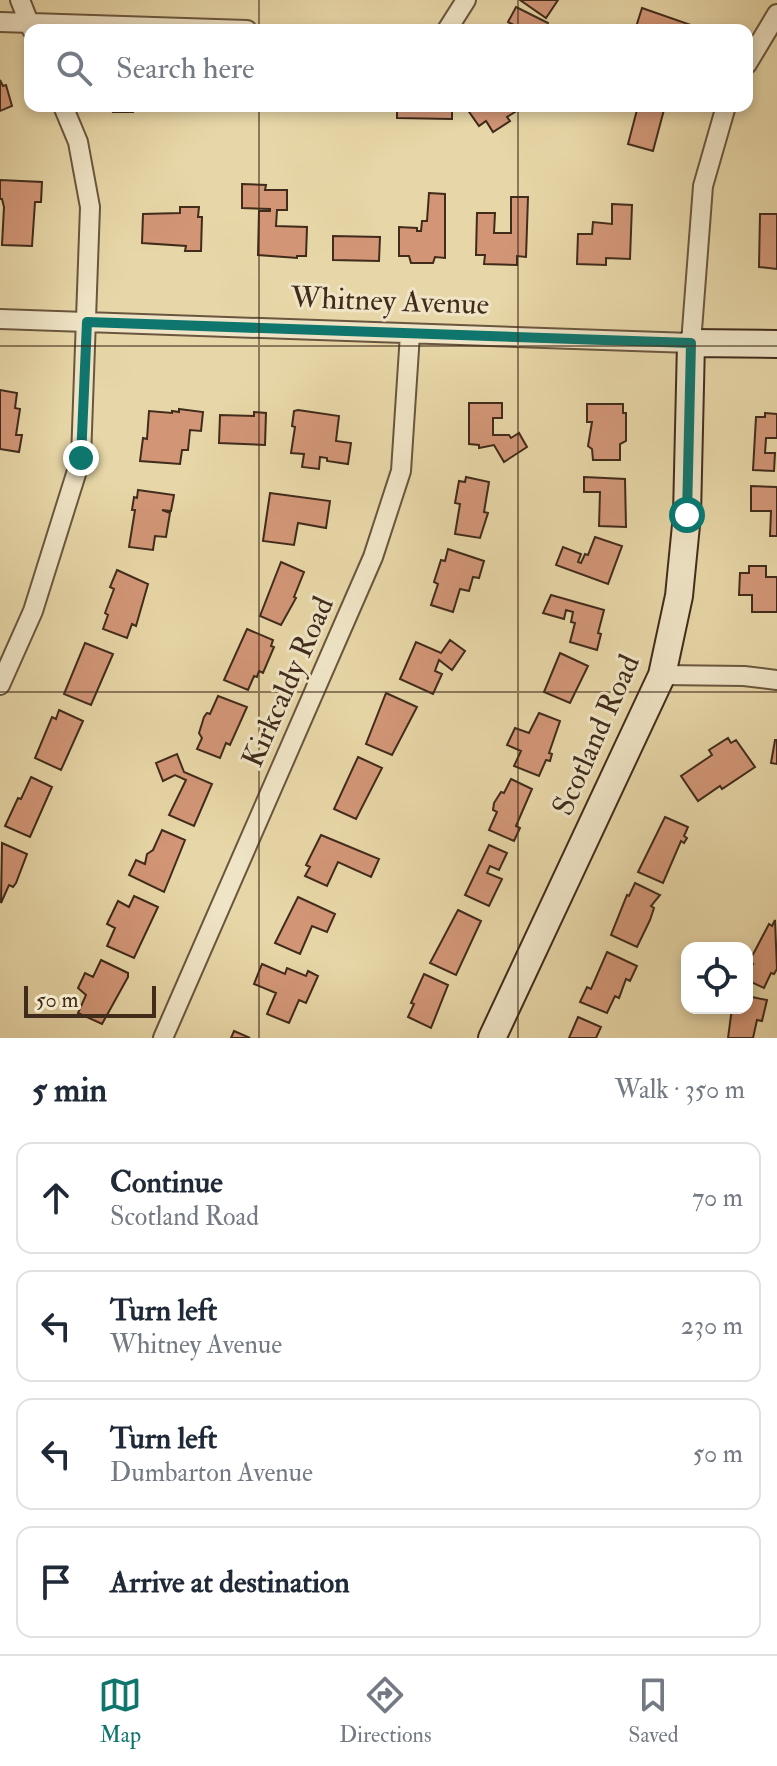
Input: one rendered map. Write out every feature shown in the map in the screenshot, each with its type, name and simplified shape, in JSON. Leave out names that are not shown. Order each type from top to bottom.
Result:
[{"type":"street","points":[[20,0],[30,24]]},
{"type":"street","points":[[451,24],[466,0]]},
{"type":"street","points":[[753,54],[777,14]]},
{"type":"street","points":[[0,22],[24,26]]},
{"type":"street","points":[[0,685],[33,611],[81,458],[90,207],[78,142],[66,112]]},
{"type":"street","name":"Scotland Road","points":[[492,1038],[662,675],[679,596],[687,515],[691,343],[703,186],[724,112]]},
{"type":"street","name":"Whitney Avenue","points":[[0,319],[777,344]]},
{"type":"street","name":"Kirkcaldy Road","points":[[163,1038],[373,557],[401,471],[410,334]]},
{"type":"street","points":[[662,675],[744,676],[777,680]]},
{"type":"building","points":[[520,0],[558,0],[546,18]]},
{"type":"building","points":[[516,7],[548,23],[512,24],[508,22]]},
{"type":"building","points":[[642,8],[688,24],[637,24]]},
{"type":"building","points":[[0,80],[3,86],[6,85],[12,106],[0,111]]},
{"type":"building","points":[[397,112],[452,112],[452,119],[397,118]]},
{"type":"building","points":[[469,112],[515,112],[507,117],[510,121],[493,132],[486,121],[479,126]]},
{"type":"building","points":[[636,112],[663,112],[653,151],[628,144]]},
{"type":"building","points":[[0,180],[42,182],[41,202],[35,202],[32,246],[2,245],[4,207],[0,199]]},
{"type":"building","points":[[242,184],[266,185],[265,190],[287,190],[287,210],[277,210],[276,226],[307,227],[306,256],[258,255],[259,211],[270,209],[242,208]]},
{"type":"building","points":[[429,193],[445,194],[445,258],[435,257],[433,263],[411,263],[409,256],[399,256],[399,227],[421,231],[422,221],[427,221]]},
{"type":"building","points":[[511,197],[528,197],[526,257],[517,256],[517,265],[484,264],[485,255],[476,255],[477,213],[495,213],[494,233],[511,233]]},
{"type":"building","points":[[612,204],[632,205],[630,259],[606,258],[606,265],[577,264],[578,234],[592,234],[593,222],[612,224]]},
{"type":"building","points":[[180,207],[199,207],[198,217],[202,217],[201,251],[185,251],[186,246],[142,243],[143,214],[180,213]]},
{"type":"building","points":[[760,214],[777,214],[777,269],[759,267]]},
{"type":"building","points":[[333,236],[380,237],[379,261],[333,260]]},
{"type":"building","points":[[0,390],[17,393],[15,408],[20,409],[16,435],[22,435],[19,452],[0,449]]},
{"type":"building","points":[[469,403],[502,403],[502,418],[493,418],[493,435],[509,435],[511,438],[519,433],[527,447],[504,462],[494,445],[479,448],[479,445],[469,444]]},
{"type":"building","points":[[587,404],[623,404],[626,441],[620,444],[620,460],[593,460],[592,449],[588,446],[592,422],[587,422]]},
{"type":"building","points":[[179,409],[203,412],[201,431],[190,430],[188,450],[182,450],[180,464],[140,461],[143,438],[147,439],[149,411],[172,413],[179,412]]},
{"type":"building","points":[[294,411],[339,416],[336,441],[351,443],[348,464],[320,457],[319,469],[302,467],[304,454],[291,453]]},
{"type":"building","points":[[254,412],[266,413],[265,445],[219,443],[220,415],[254,416]]},
{"type":"building","points":[[765,413],[777,414],[777,438],[766,438],[765,453],[775,453],[774,471],[753,470],[756,417],[765,417]]},
{"type":"building","points":[[466,477],[489,482],[484,512],[488,513],[480,538],[455,534],[460,504],[455,503],[459,481],[465,482]]},
{"type":"building","points":[[584,477],[625,479],[626,527],[599,526],[600,492],[584,492]]},
{"type":"building","points":[[751,486],[777,487],[777,536],[770,536],[771,511],[751,511]]},
{"type":"building","points":[[138,490],[174,495],[171,511],[162,510],[170,513],[166,537],[155,536],[153,550],[129,547],[134,497],[137,498]]},
{"type":"building","points":[[270,493],[330,501],[326,528],[298,523],[294,545],[263,541]]},
{"type":"building","points":[[595,537],[622,546],[608,584],[556,565],[563,547],[581,554],[578,562],[581,563]]},
{"type":"building","points":[[448,549],[484,561],[479,578],[473,577],[469,591],[460,589],[453,612],[431,605],[438,584],[434,582]]},
{"type":"building","points":[[281,562],[304,572],[296,598],[281,625],[260,616]]},
{"type":"building","points":[[749,566],[766,566],[766,577],[777,577],[777,612],[752,612],[752,595],[739,595],[740,573],[749,573]]},
{"type":"building","points":[[117,570],[148,584],[136,626],[132,624],[127,638],[103,629],[114,589],[110,587]]},
{"type":"building","points":[[551,595],[604,610],[597,650],[570,642],[575,623],[571,622],[573,612],[566,610],[564,619],[543,613]]},
{"type":"building","points":[[247,629],[273,640],[271,646],[274,647],[263,673],[259,671],[257,677],[254,676],[248,690],[224,680]]},
{"type":"building","points":[[450,640],[465,651],[452,670],[439,660],[435,671],[442,674],[433,694],[400,679],[416,642],[441,653]]},
{"type":"building","points":[[85,643],[113,654],[91,705],[64,694]]},
{"type":"building","points":[[560,653],[588,666],[570,703],[544,692]]},
{"type":"building","points":[[386,693],[417,707],[392,755],[366,744]]},
{"type":"building","points":[[218,696],[247,707],[230,745],[226,743],[220,758],[197,749],[202,738],[199,733],[204,717],[210,714]]},
{"type":"building","points":[[59,710],[83,721],[61,770],[35,758],[52,717],[56,719]]},
{"type":"building","points":[[539,713],[560,721],[549,753],[552,754],[550,761],[546,760],[539,776],[514,766],[521,751],[507,745],[515,728],[529,733]]},
{"type":"building","points":[[728,738],[731,743],[736,740],[755,767],[698,801],[681,776],[712,755],[709,750]]},
{"type":"building","points":[[777,740],[777,764],[771,763]]},
{"type":"building","points":[[177,754],[184,772],[212,784],[194,826],[169,815],[186,780],[175,775],[163,781],[156,763]]},
{"type":"building","points":[[358,757],[382,768],[356,819],[334,809]]},
{"type":"building","points":[[31,777],[52,787],[30,837],[5,826]]},
{"type":"building","points":[[511,779],[532,789],[516,826],[520,828],[514,841],[489,830],[497,812],[493,810],[494,803]]},
{"type":"building","points":[[665,817],[688,827],[684,836],[687,838],[684,843],[681,841],[663,883],[638,872]]},
{"type":"building","points":[[162,830],[185,840],[164,892],[129,875],[136,860],[145,864],[147,854],[153,850]]},
{"type":"building","points":[[321,835],[379,859],[371,877],[338,862],[327,886],[305,876],[310,867],[306,865]]},
{"type":"building","points":[[2,843],[27,854],[16,883],[13,887],[9,885],[1,903]]},
{"type":"building","points":[[489,845],[507,853],[499,870],[490,866],[487,873],[502,879],[489,906],[465,895]]},
{"type":"building","points":[[635,883],[660,895],[651,906],[654,908],[650,920],[637,947],[611,935]]},
{"type":"building","points":[[134,896],[158,907],[134,958],[107,946],[115,928],[107,924],[118,901],[129,907]]},
{"type":"building","points":[[298,897],[335,914],[327,932],[312,926],[300,954],[275,943]]},
{"type":"building","points":[[458,910],[481,921],[456,975],[430,963]]},
{"type":"building","points":[[775,920],[777,969],[774,974],[771,973],[764,988],[753,983],[753,954],[769,924],[772,926]]},
{"type":"building","points":[[607,952],[637,966],[630,981],[626,979],[619,998],[615,996],[607,1013],[580,1002],[587,987],[591,989]]},
{"type":"building","points":[[101,960],[128,973],[102,1024],[78,1013],[86,995],[78,988],[85,973],[93,977]]},
{"type":"building","points":[[262,964],[285,974],[287,968],[306,976],[308,971],[318,976],[306,1003],[299,1000],[289,1023],[267,1014],[276,993],[254,984]]},
{"type":"building","points":[[424,974],[448,985],[431,1028],[408,1017]]},
{"type":"building","points":[[753,997],[767,1000],[762,1021],[757,1020],[753,1038],[728,1038],[731,1014],[753,1014]]},
{"type":"building","points":[[578,1017],[601,1027],[596,1038],[569,1038]]},
{"type":"building","points":[[234,1031],[250,1038],[231,1038]]},
{"type":"route","points":[[81,458],[87,322],[691,343],[687,515]]}]
